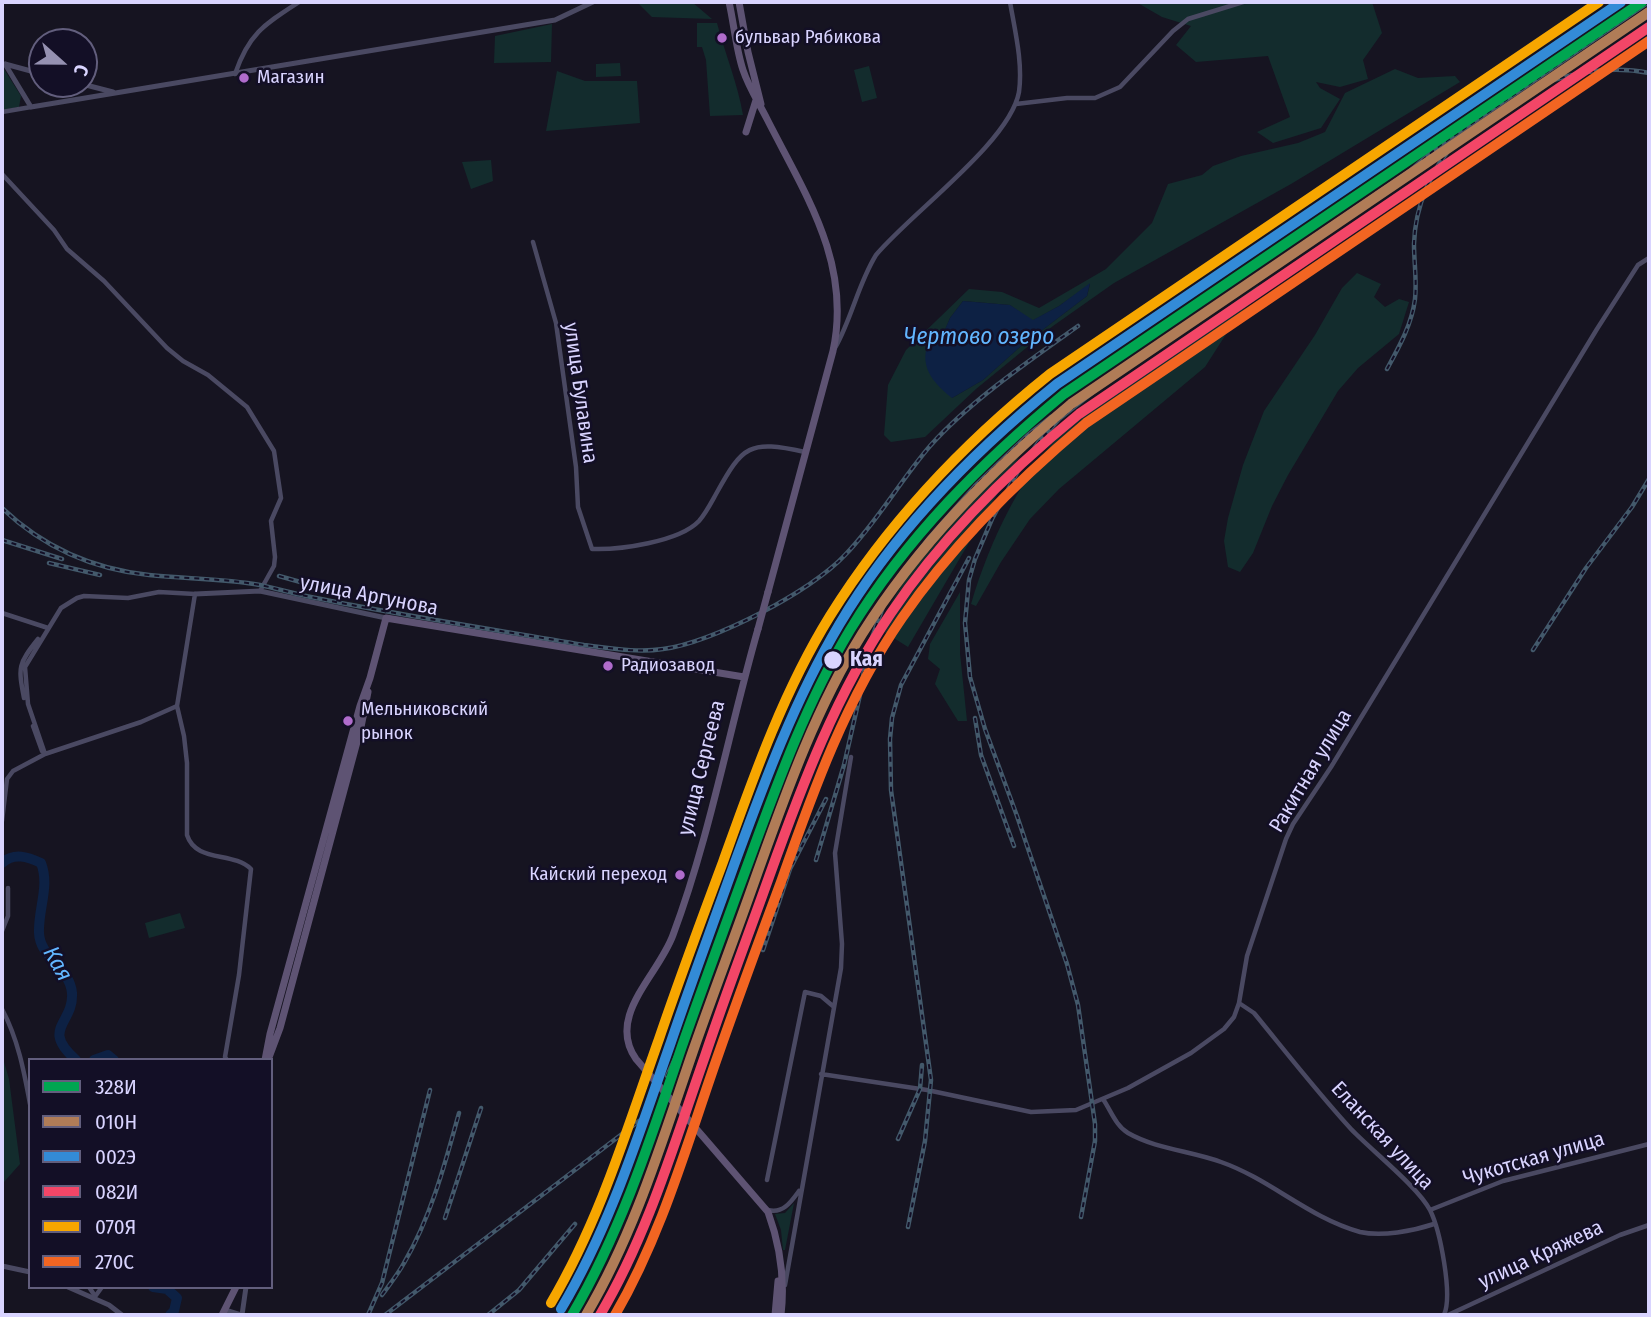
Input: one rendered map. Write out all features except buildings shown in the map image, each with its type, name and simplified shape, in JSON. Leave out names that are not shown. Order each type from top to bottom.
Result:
[{"type":"main road","points":[[729,2],[742,69],[800,184],[832,261],[838,288],[839,314],[833,351]]},
{"type":"main road","points":[[739,2],[763,112]]},
{"type":"main road","points":[[746,132],[756,100]]},
{"type":"main road","name":"улица Сергеева","points":[[779,1263],[774,1228],[765,1209],[631,1052],[626,1040],[626,1022],[673,936],[694,872],[833,351]]},
{"type":"main road","points":[[268,1058],[280,1028],[319,885],[386,618]]},
{"type":"main road","name":"улица Аргунова","points":[[386,618],[744,677]]},
{"type":"main road","points":[[267,1058],[313,863],[359,706],[370,678]]},
{"type":"main road","points":[[779,1263],[783,1296],[781,1315]]},
{"type":"main road","points":[[775,1315],[779,1263]]},
{"type":"main road","points":[[224,1313],[235,1289]]},
{"type":"street","points":[[235,74],[243,52],[267,21],[299,2]]},
{"type":"street","points":[[2,112],[555,20],[593,2]]},
{"type":"street","points":[[833,351],[876,255],[994,139],[1016,104],[1020,80],[1019,59],[1010,2]]},
{"type":"street","points":[[1016,104],[1067,98],[1095,99],[1120,87],[1173,31],[1188,19],[1243,2]]},
{"type":"street","points":[[1649,25],[1649,32]]},
{"type":"street","points":[[4,64],[28,70]]},
{"type":"street","points":[[4,64],[31,107]]},
{"type":"street","points":[[98,88],[116,93]]},
{"type":"street","points":[[2,174],[54,230],[67,249],[104,281],[167,348],[208,375],[247,407],[254,418],[274,451],[281,498],[271,521],[274,566],[260,591]]},
{"type":"street","name":"улица Булавина","points":[[533,243],[556,323],[576,467],[578,506],[592,549],[613,550],[661,539],[692,527],[706,512],[731,467],[744,452],[778,446],[805,452]]},
{"type":"street","name":"Ракитная улица","points":[[821,1074],[928,1090],[1031,1112],[1076,1110],[1128,1088],[1206,1043],[1234,1017],[1247,956],[1293,824],[1331,767],[1597,329],[1638,265],[1649,258]]},
{"type":"street","name":"улица Аргунова","points":[[45,754],[39,745],[25,702],[20,668],[26,655],[61,608],[77,598],[128,598],[159,592],[195,594],[260,591],[386,618]]},
{"type":"street","points":[[195,594],[177,706],[184,736],[188,779],[186,818],[190,843],[200,851],[248,865],[251,869],[226,1058]]},
{"type":"street","points":[[2,614],[48,628]]},
{"type":"street","points":[[2,821],[6,779],[9,774],[45,754],[141,722],[177,706]]},
{"type":"street","points":[[783,1296],[834,1008],[842,944],[835,853],[851,757]]},
{"type":"street","points":[[2,931],[8,916],[8,888]]},
{"type":"street","points":[[767,1180],[805,992],[821,996],[834,1008]]},
{"type":"street","name":"Еланская улица","points":[[1239,1003],[1254,1013],[1351,1129],[1430,1210],[1448,1287],[1446,1315]]},
{"type":"street","points":[[2,1009],[11,1026],[28,1094]]},
{"type":"street","points":[[1103,1099],[1119,1126],[1128,1133],[1221,1162],[1335,1223],[1362,1232],[1381,1233],[1434,1224]]},
{"type":"street","name":"Чукотская улица","points":[[1430,1210],[1503,1181],[1649,1144]]},
{"type":"street","points":[[765,1209],[779,1211],[788,1205],[800,1190]]},
{"type":"street","name":"улица Кряжева","points":[[1446,1315],[1649,1225]]},
{"type":"street","points":[[779,1263],[790,1249]]},
{"type":"street","points":[[2,1266],[28,1272]]},
{"type":"street","points":[[73,1289],[95,1297],[122,1315]]},
{"type":"street","points":[[90,1289],[95,1297]]},
{"type":"street","points":[[95,1297],[101,1289]]},
{"type":"street","points":[[224,1313],[241,1315],[246,1289]]},
{"type":"green space","points":[[637,2],[692,2],[712,19],[652,17]]},
{"type":"green space","points":[[1136,2],[1372,2],[1382,33],[1363,60],[1368,79],[1340,87],[1316,82],[1320,88],[1340,99],[1321,128],[1273,143],[1257,132],[1290,117],[1268,56],[1196,62],[1176,45],[1191,26],[1162,17]]},
{"type":"green space","points":[[697,23],[717,23],[743,115],[710,116],[706,60],[702,47],[697,47]]},
{"type":"green space","points":[[552,24],[551,62],[494,63],[495,36]]},
{"type":"green space","points":[[620,63],[621,76],[596,77],[596,64]]},
{"type":"green space","points":[[2,66],[21,96],[19,107],[2,110]]},
{"type":"green space","points":[[869,66],[877,98],[862,102],[854,70]]},
{"type":"green space","points":[[1395,69],[1418,78],[1455,76],[1460,82],[1291,184],[1114,283],[1053,326],[976,389],[925,437],[891,442],[884,435],[888,385],[906,350],[969,289],[1002,292],[1039,308],[1106,269],[1152,223],[1168,184],[1202,175],[1213,166],[1241,156],[1298,143],[1325,132],[1345,93]],"holes":[[[1090,284],[1087,296],[1020,347],[983,380],[952,398],[943,335],[950,318],[963,301],[1010,305],[1032,321]]]},
{"type":"green space","points":[[557,71],[585,81],[637,81],[640,123],[546,131]]},
{"type":"green space","points":[[491,160],[493,181],[471,189],[462,162]]},
{"type":"green space","points":[[1357,273],[1381,284],[1374,297],[1385,307],[1399,299],[1409,302],[1399,334],[1358,368],[1338,391],[1288,475],[1253,553],[1240,572],[1228,567],[1224,541],[1243,465],[1264,411],[1315,335],[1342,288]]},
{"type":"green space","points":[[1258,285],[1263,292],[1239,314],[1205,367],[1059,489],[1030,519],[976,606],[971,604],[988,555],[1010,508],[1036,464],[1068,424]]},
{"type":"green space","points":[[1019,457],[908,647],[881,630],[892,601],[909,574],[998,472]]},
{"type":"green space","points":[[960,592],[960,653],[967,721],[958,721],[935,684],[940,669],[928,659],[930,644]]},
{"type":"green space","points":[[180,913],[185,928],[149,938],[145,923]]},
{"type":"green space","points":[[2,1055],[9,1079],[20,1164],[4,1182],[2,1181]]},
{"type":"green space","points":[[794,1203],[783,1250],[781,1230],[775,1214],[785,1213]]},
{"type":"water","name":"Чертово озеро","points":[[1090,283],[1087,296],[1020,347],[983,380],[952,398],[931,376],[925,360],[929,342],[934,332],[943,334],[950,318],[963,301],[1010,305],[1033,320],[1059,306]]},
{"type":"waterway","name":"Кая","points":[[2,863],[16,857],[26,857],[41,863],[44,889],[39,933],[44,949],[70,984],[71,1003],[59,1033],[60,1040],[74,1058]]},
{"type":"waterway","name":"Кая","points":[[100,1058],[108,1055],[112,1058]]},
{"type":"waterway","name":"Кая","points":[[167,1289],[177,1298],[174,1311],[170,1315]]},
{"type":"railway","points":[[1081,1217],[1095,1141],[1095,1124],[1078,1005],[1067,964],[985,729],[970,677],[965,623],[969,580],[992,519],[1018,471],[1059,419],[1140,355],[1411,170],[1439,146],[1649,2]]},
{"type":"railway","points":[[1541,85],[1594,71],[1649,73]]},
{"type":"railway","points":[[1387,369],[1404,335],[1415,299],[1414,244],[1421,202],[1439,163],[1457,141]]},
{"type":"railway","points":[[2,508],[52,545],[88,561],[128,572],[266,586],[375,609],[584,645],[633,650],[663,649],[684,645],[733,626],[786,599],[830,569],[857,542],[930,446],[963,413],[1078,326]]},
{"type":"railway","points":[[816,860],[844,765],[867,652],[885,601],[901,574],[930,537],[976,485],[1028,435],[1051,417]]},
{"type":"railway","points":[[1533,650],[1586,568],[1632,507],[1649,479]]},
{"type":"railway","points":[[2,540],[62,559]]},
{"type":"railway","points":[[908,1227],[925,1141],[931,1080],[891,790],[890,739],[892,718],[901,685],[969,558]]},
{"type":"railway","points":[[49,563],[100,575]]},
{"type":"railway","points":[[279,576],[336,592]]},
{"type":"railway","points":[[975,718],[981,755],[1014,846]]},
{"type":"railway","points":[[763,950],[790,869],[826,799]]},
{"type":"railway","points":[[667,1076],[685,1037]]},
{"type":"railway","points":[[898,1139],[920,1089],[922,1065]]},
{"type":"railway","points":[[368,1315],[382,1283],[430,1090]]},
{"type":"railway","points":[[445,1218],[481,1108]]},
{"type":"railway","points":[[382,1295],[402,1267],[430,1209],[459,1113]]},
{"type":"railway","points":[[385,1315],[639,1121]]},
{"type":"railway","points":[[488,1315],[519,1290],[575,1224]]},
{"type":"transit line","name":"070Я","points":[[551,1303],[584,1239],[611,1174],[682,973],[783,705],[830,616],[903,516],[988,427],[1050,374],[1599,2]]},
{"type":"transit line","name":"002Э","points":[[561,1309],[595,1245],[623,1178],[745,834],[794,713],[839,625],[884,558],[937,495],[995,437],[1057,384],[1621,2]]},
{"type":"transit line","name":"328И","points":[[572,1315],[605,1251],[633,1185],[757,838],[805,717],[850,630],[872,596],[921,533],[975,474],[1064,394],[1642,2]]},
{"type":"transit line","name":"010Н","points":[[586,1315],[619,1251],[646,1186],[780,810],[804,750],[830,691],[862,634],[907,570],[984,483],[1071,404],[1649,12]]},
{"type":"transit line","name":"082И","points":[[600,1315],[632,1253],[659,1188],[781,843],[822,741],[871,644],[932,558],[1002,482],[1079,414],[1649,27]]},
{"type":"transit line","name":"270С","points":[[615,1315],[646,1254],[672,1191],[740,994],[832,746],[882,649],[943,564],[987,514],[1086,423],[1649,41]]},
{"type":"place","name":"бульвар Рябикова","points":[[722,38]]},
{"type":"place","name":"Магазин","points":[[244,78]]},
{"type":"place","name":"Кая","points":[[833,660]]},
{"type":"place","name":"Радиозавод","points":[[608,666]]},
{"type":"place","name":"Мельниковский рынок","points":[[348,721]]},
{"type":"place","name":"Кайский переход","points":[[680,875]]}]
